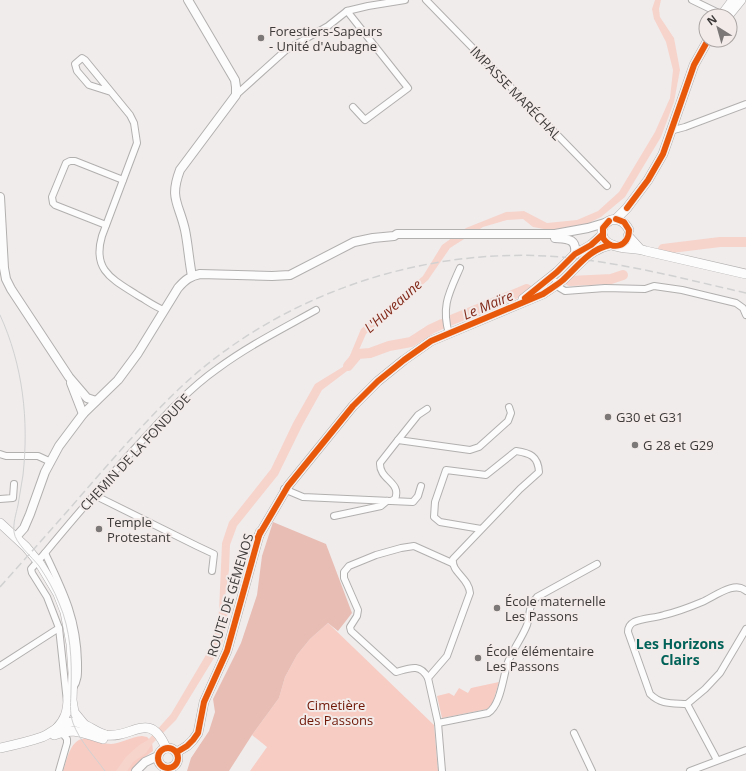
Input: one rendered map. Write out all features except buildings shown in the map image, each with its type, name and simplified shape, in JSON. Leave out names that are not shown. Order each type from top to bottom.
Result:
[{"type":"main road","points":[[732,8],[741,0]]},
{"type":"main road","points":[[704,48],[694,65],[663,154],[648,180],[627,208],[613,220],[605,224],[602,234],[605,241],[613,245],[639,248],[646,251],[746,274]]},
{"type":"main road","points":[[689,79],[700,65],[710,48]]},
{"type":"main road","points":[[613,245],[624,243],[629,233],[627,208]]},
{"type":"main road","points":[[613,220],[624,222],[639,248]]},
{"type":"main road","name":"ROUTE DE GÉMENOS","points":[[514,306],[552,276],[575,254],[591,245],[602,234]]},
{"type":"main road","name":"ROUTE DE GÉMENOS","points":[[176,752],[187,746],[198,733],[204,702],[227,651],[258,537],[284,489],[301,463],[378,381],[431,341],[542,294],[558,284],[581,261],[602,247],[613,245]]},
{"type":"main road","points":[[0,523],[16,537],[46,574],[58,594],[65,612],[72,644],[73,688],[69,711],[63,723],[70,730],[112,740],[146,730]]},
{"type":"main road","points":[[25,549],[39,561],[64,627],[69,673],[70,730]]},
{"type":"main road","points":[[69,711],[70,730]]},
{"type":"main road","points":[[0,748],[70,730],[99,732],[112,735],[146,730],[153,736],[161,747],[172,749],[176,752],[178,759],[175,766],[164,770],[158,762],[161,747]]},
{"type":"main road","points":[[0,754],[41,742],[70,730]]},
{"type":"street","points":[[188,0],[235,80],[236,94]]},
{"type":"street","points":[[192,276],[185,230],[175,201],[177,178],[180,170],[236,94],[286,50],[328,26],[347,11],[404,0]]},
{"type":"street","name":"IMPASSE MARÉCHAL","points":[[426,0],[607,186]]},
{"type":"street","points":[[692,0],[708,8]]},
{"type":"street","points":[[347,11],[408,88],[365,120],[353,107]]},
{"type":"street","points":[[111,92],[89,86],[77,71],[75,66],[78,61],[82,58],[87,62],[130,115],[134,123],[136,133],[137,143],[106,225],[99,246],[99,255],[104,269],[113,280],[164,310]]},
{"type":"street","points":[[670,131],[685,127],[746,104]]},
{"type":"street","points":[[106,225],[55,205],[52,197],[66,163],[70,161],[123,180]]},
{"type":"street","points":[[0,197],[6,279],[11,289],[69,377],[87,398],[96,401]]},
{"type":"street","points":[[549,237],[555,234],[588,228],[613,220]]},
{"type":"street","points":[[549,237],[589,232],[602,234]]},
{"type":"street","points":[[16,537],[24,528],[45,472],[68,432],[83,414],[118,380],[138,352],[178,288],[186,279],[200,274],[290,275],[354,242],[394,236],[402,233],[447,233],[483,236]]},
{"type":"street","points":[[394,236],[396,238],[483,236],[549,237],[572,241],[575,246],[575,254]]},
{"type":"street","points":[[449,334],[445,318],[447,296],[460,268]]},
{"type":"street","points":[[552,276],[560,288],[565,291],[605,288],[645,289],[654,286],[682,290],[736,304],[743,308],[746,315]]},
{"type":"street","name":"CHEMIN DE LA FONDUDE","points":[[39,561],[94,495],[177,403],[215,370],[266,338],[316,310]]},
{"type":"street","points":[[69,377],[83,414]]},
{"type":"street","points":[[398,440],[470,450],[475,449],[508,421],[511,414],[509,407]]},
{"type":"street","points":[[334,516],[381,506],[395,499],[397,492],[395,486],[381,472],[380,463],[418,415],[427,409]]},
{"type":"street","points":[[452,563],[453,559],[481,529],[539,472],[538,463],[528,452],[516,451],[486,475],[446,470],[435,502],[434,517],[440,522],[481,529]]},
{"type":"street","points":[[0,454],[6,456],[24,455],[43,457],[51,462]]},
{"type":"street","points":[[0,499],[13,498],[14,484]]},
{"type":"street","points":[[284,489],[303,497],[413,502],[418,496],[421,486]]},
{"type":"street","points":[[94,495],[214,554],[212,571]]},
{"type":"street","points":[[428,678],[447,656],[470,593],[470,587],[454,568],[452,563],[414,546],[401,548],[349,566],[344,572],[344,578],[358,610],[357,616],[350,627],[351,631],[396,672],[413,668],[421,669],[428,678],[438,722],[442,771]]},
{"type":"street","points":[[69,711],[66,699],[65,676],[59,628],[47,597],[31,569],[39,561],[66,596],[74,626],[78,654],[77,683],[73,688]]},
{"type":"street","points":[[438,722],[492,711],[497,702],[508,661],[527,624],[529,612],[533,602],[537,597],[597,564]]},
{"type":"street","points":[[746,591],[742,587],[737,586],[673,612],[636,621],[628,628],[628,632],[650,694],[664,703],[687,704],[704,690],[720,673],[746,629]]},
{"type":"street","points":[[0,666],[59,628]]},
{"type":"street","points":[[687,704],[717,760]]},
{"type":"street","points":[[58,771],[70,730]]},
{"type":"street","points":[[574,733],[592,771]]},
{"type":"street","points":[[136,771],[161,747]]},
{"type":"street","points":[[690,771],[746,750]]},
{"type":"green space","name":"Cimetière des Passons","points":[[328,623],[434,725],[438,771],[250,771],[267,747],[252,735],[279,698],[285,677],[297,655],[310,639]]},
{"type":"green space","points":[[499,682],[492,705],[487,709],[442,718],[437,696],[449,693],[454,696],[459,688],[468,693],[471,688]]},
{"type":"green space","points":[[142,736],[147,737],[152,742],[153,751],[138,762],[131,771],[63,771],[71,748],[78,740],[90,739],[111,744]]},
{"type":"shaded area","points":[[273,522],[326,544],[352,613],[338,631],[328,623],[310,639],[297,655],[285,677],[279,698],[252,735],[229,771],[187,771],[191,758],[209,731],[215,712],[213,699],[241,643],[257,595],[262,556]]},
{"type":"water","name":"L'Huveaune","points":[[655,0],[661,0],[659,9],[660,17],[674,38],[680,70],[674,102],[661,137],[625,197],[601,217],[585,225],[557,230],[544,229],[533,227],[523,219],[507,220],[483,227],[450,248],[428,280],[366,334],[351,368],[322,390],[302,426],[278,475],[237,526],[230,545],[229,570],[225,597],[228,611],[222,645],[176,720],[152,744],[146,753],[133,762],[127,771],[116,771],[126,757],[138,746],[148,740],[171,714],[213,643],[219,611],[222,543],[229,522],[271,469],[293,423],[315,384],[346,365],[361,329],[423,276],[442,245],[466,228],[506,212],[524,211],[547,223],[577,220],[598,211],[619,192],[655,132],[670,98],[673,70],[666,42],[654,19],[652,9]]},
{"type":"waterway","name":"Le Maïre","points":[[663,249],[720,242],[746,242]]},
{"type":"waterway","name":"Le Maïre","points":[[570,281],[611,279],[623,275]]},
{"type":"waterway","name":"Le Maïre","points":[[449,321],[527,289]]},
{"type":"waterway","name":"Le Maïre","points":[[348,366],[358,354],[370,353],[389,346],[411,342],[442,324]]},
{"type":"tram line","points":[[0,315],[8,334],[19,373],[24,413],[25,454],[19,501],[14,522],[14,532],[17,541],[45,575],[55,593],[63,613],[71,657],[70,706],[72,719],[83,742],[105,771]]},
{"type":"railway","points":[[0,587],[121,450],[167,400],[192,377],[231,346],[273,320],[318,298],[365,280],[413,267],[462,259],[512,255],[561,257],[608,263],[746,293]]},
{"type":"cycle path","points":[[627,208],[648,180],[663,154],[694,65],[704,48]]},
{"type":"cycle path","points":[[609,221],[603,228],[603,238],[611,245],[619,245],[626,240],[629,230],[624,222],[616,219]]},
{"type":"cycle path","points":[[525,298],[557,272],[575,254],[591,245],[602,235]]},
{"type":"cycle path","points":[[258,537],[288,486],[353,406],[378,381],[431,341],[543,294],[563,280],[590,254],[610,245]]},
{"type":"cycle path","points":[[177,752],[187,746],[198,733],[204,702],[227,651],[260,532]]},
{"type":"cycle path","points":[[164,748],[172,748],[178,754],[178,758],[178,762],[172,768],[164,768],[158,762],[158,754],[164,748]]},
{"type":"place","name":"Forestiers-Sapeurs - Unité d'Aubagne","points":[[261,38]]},
{"type":"place","name":"G30 et G31","points":[[608,417]]},
{"type":"place","name":"G 28 et G29","points":[[635,445]]},
{"type":"place","name":"Temple Protestant","points":[[99,529]]},
{"type":"place","name":"École maternelle Les Passons","points":[[497,608]]},
{"type":"place","name":"École élémentaire Les Passons","points":[[478,658]]},
{"type":"district","name":"Les Horizons Clairs","points":[[680,652]]}]
